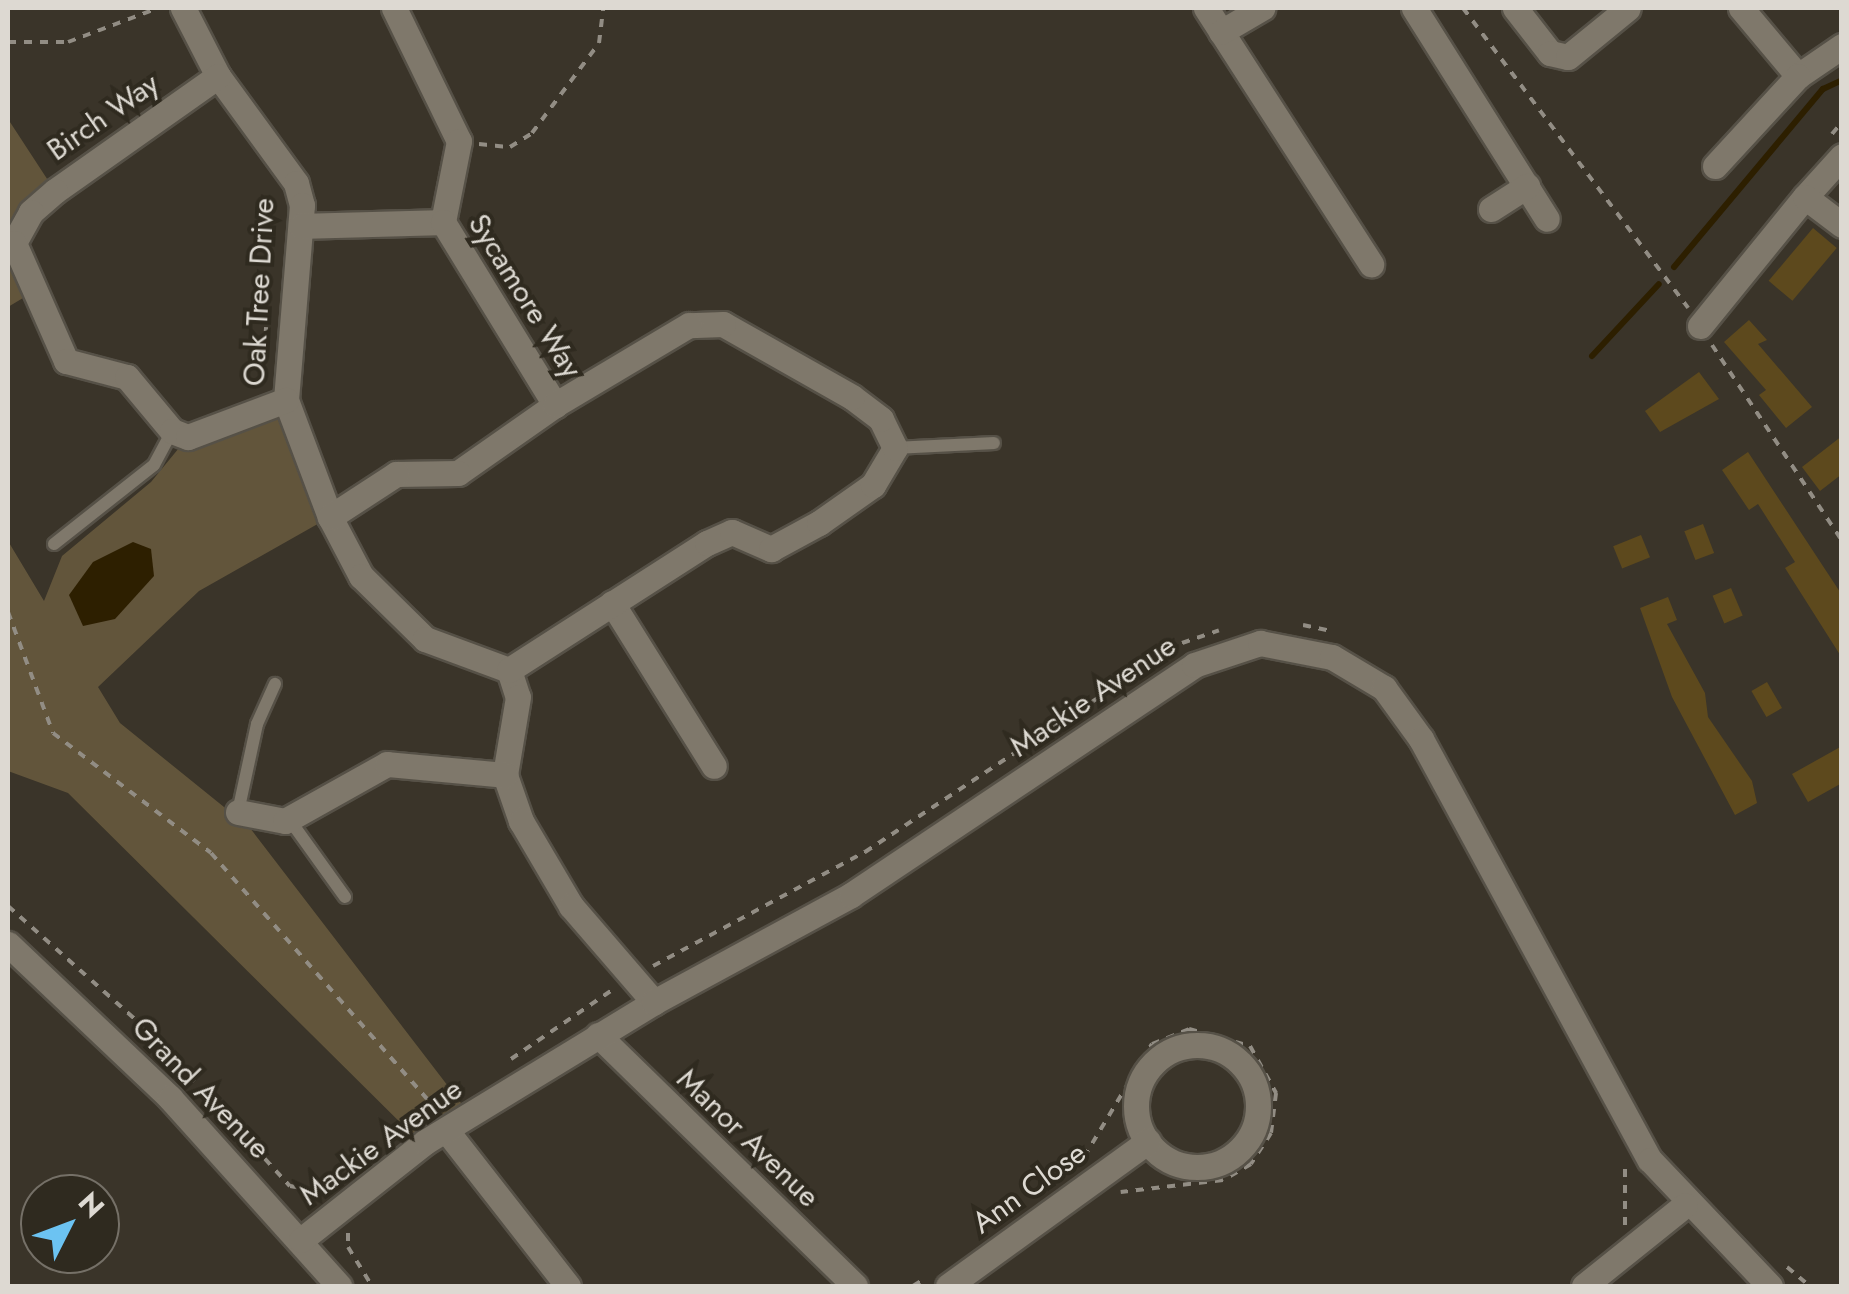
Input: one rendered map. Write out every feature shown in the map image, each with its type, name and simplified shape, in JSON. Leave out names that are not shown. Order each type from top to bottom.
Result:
[{"type":"street","name":"Oak Tree Drive","points":[[182,8],[218,76],[296,183],[301,226],[286,400],[330,517],[360,576],[425,639],[509,670]]},
{"type":"street","points":[[394,8],[459,141],[442,222]]},
{"type":"street","points":[[1206,8],[1371,264]]},
{"type":"street","points":[[1222,32],[1262,8]]},
{"type":"street","points":[[1414,8],[1547,218]]},
{"type":"street","points":[[1514,8],[1550,53],[1568,58],[1628,8]]},
{"type":"street","points":[[1741,8],[1798,76]]},
{"type":"street","points":[[1716,166],[1798,76],[1842,46]]},
{"type":"street","name":"Birch Way","points":[[172,432],[128,377],[66,361],[14,243],[31,212],[55,191],[218,76]]},
{"type":"street","points":[[1700,326],[1842,156]]},
{"type":"street","points":[[1491,210],[1527,186]]},
{"type":"street","points":[[1805,197],[1842,225]]},
{"type":"street","name":"Sycamore Way","points":[[301,226],[442,222],[555,406],[458,473],[396,474],[330,517]]},
{"type":"street","points":[[555,406],[689,324],[723,324],[852,397],[881,419],[895,448],[873,485],[772,549],[732,532],[672,563],[509,670],[518,697],[505,775],[571,906],[654,1002]]},
{"type":"street","points":[[172,432],[188,437],[286,400]]},
{"type":"street","points":[[612,603],[714,766]]},
{"type":"street","name":"Mackie Avenue","points":[[302,1240],[332,1202],[436,1121],[852,895],[1194,665],[1260,644],[1332,657],[1384,688],[1421,739],[1607,1094],[1685,1204],[1770,1286]]},
{"type":"street","points":[[238,812],[289,819],[387,764],[505,775]]},
{"type":"street","name":"Grand Avenue","points":[[8,944],[170,1098],[302,1240],[339,1286]]},
{"type":"street","name":"Manor Avenue","points":[[598,1035],[855,1286]]},
{"type":"street","points":[[1210,1046],[1245,1068],[1258,1105],[1234,1155],[1197,1167],[1148,1142],[1136,1102],[1141,1082],[1169,1051],[1210,1046]]},
{"type":"street","points":[[436,1121],[568,1286]]},
{"type":"street","name":"Ann Close","points":[[948,1286],[1148,1142]]},
{"type":"street","points":[[1584,1286],[1685,1204]]},
{"type":"lane","points":[[54,544],[154,464],[172,432]]},
{"type":"lane","points":[[895,448],[994,443]]},
{"type":"lane","points":[[238,812],[257,724],[275,684]]},
{"type":"lane","points":[[289,819],[345,898]]},
{"type":"path","points":[[8,42],[68,42],[158,8]]},
{"type":"path","points":[[459,141],[510,147],[532,133],[598,43],[604,8]]},
{"type":"path","points":[[1463,8],[1700,326],[1842,541]]},
{"type":"path","points":[[267,357],[268,320]]},
{"type":"path","points":[[8,612],[53,732],[211,853],[436,1121],[452,1102]]},
{"type":"path","points":[[1287,624],[1336,634]]},
{"type":"path","points":[[495,1070],[631,978],[865,852],[1192,636],[1237,626]]},
{"type":"path","points":[[8,906],[146,1029],[290,1186],[332,1202],[349,1224],[348,1247],[372,1286]]},
{"type":"path","points":[[1625,1233],[1627,1152]]},
{"type":"path","points":[[332,1202],[341,1185]]},
{"type":"path","points":[[1782,1263],[1810,1286]]},
{"type":"shaded area","points":[[8,119],[55,191],[21,226],[38,289],[8,307]]},
{"type":"shaded area","points":[[286,400],[330,517],[199,591],[98,687],[120,723],[250,828],[461,1103],[433,1155],[68,793],[8,771],[8,541],[44,601],[62,556],[151,482],[188,437]]},
{"type":"shaded area","points":[[133,542],[151,549],[154,576],[115,619],[83,626],[69,595],[93,562]]},
{"type":"building","points":[[1813,228],[1837,248],[1792,301],[1769,281]]},
{"type":"building","points":[[1749,320],[1767,340],[1758,344],[1812,407],[1786,428],[1759,395],[1766,390],[1724,342]]},
{"type":"building","points":[[1699,372],[1719,399],[1660,432],[1645,411]]},
{"type":"building","points":[[1842,436],[1842,474],[1820,491],[1802,467]]},
{"type":"building","points":[[1748,452],[1842,595],[1842,658],[1785,568],[1795,562],[1758,504],[1749,510],[1722,470]]},
{"type":"building","points":[[1703,524],[1714,553],[1695,560],[1684,531]]},
{"type":"building","points":[[1641,535],[1650,557],[1622,568],[1613,546]]},
{"type":"building","points":[[1731,588],[1743,616],[1724,623],[1713,596]]},
{"type":"building","points":[[1668,597],[1677,620],[1667,624],[1705,693],[1708,717],[1752,781],[1757,803],[1735,815],[1672,697],[1640,608]]},
{"type":"building","points":[[1767,682],[1782,708],[1766,717],[1751,691]]},
{"type":"building","points":[[1842,746],[1842,783],[1808,802],[1792,774]]},
{"type":"waterway","points":[[1674,267],[1823,89],[1842,80]]},
{"type":"waterway","points":[[1592,356],[1659,284]]}]
